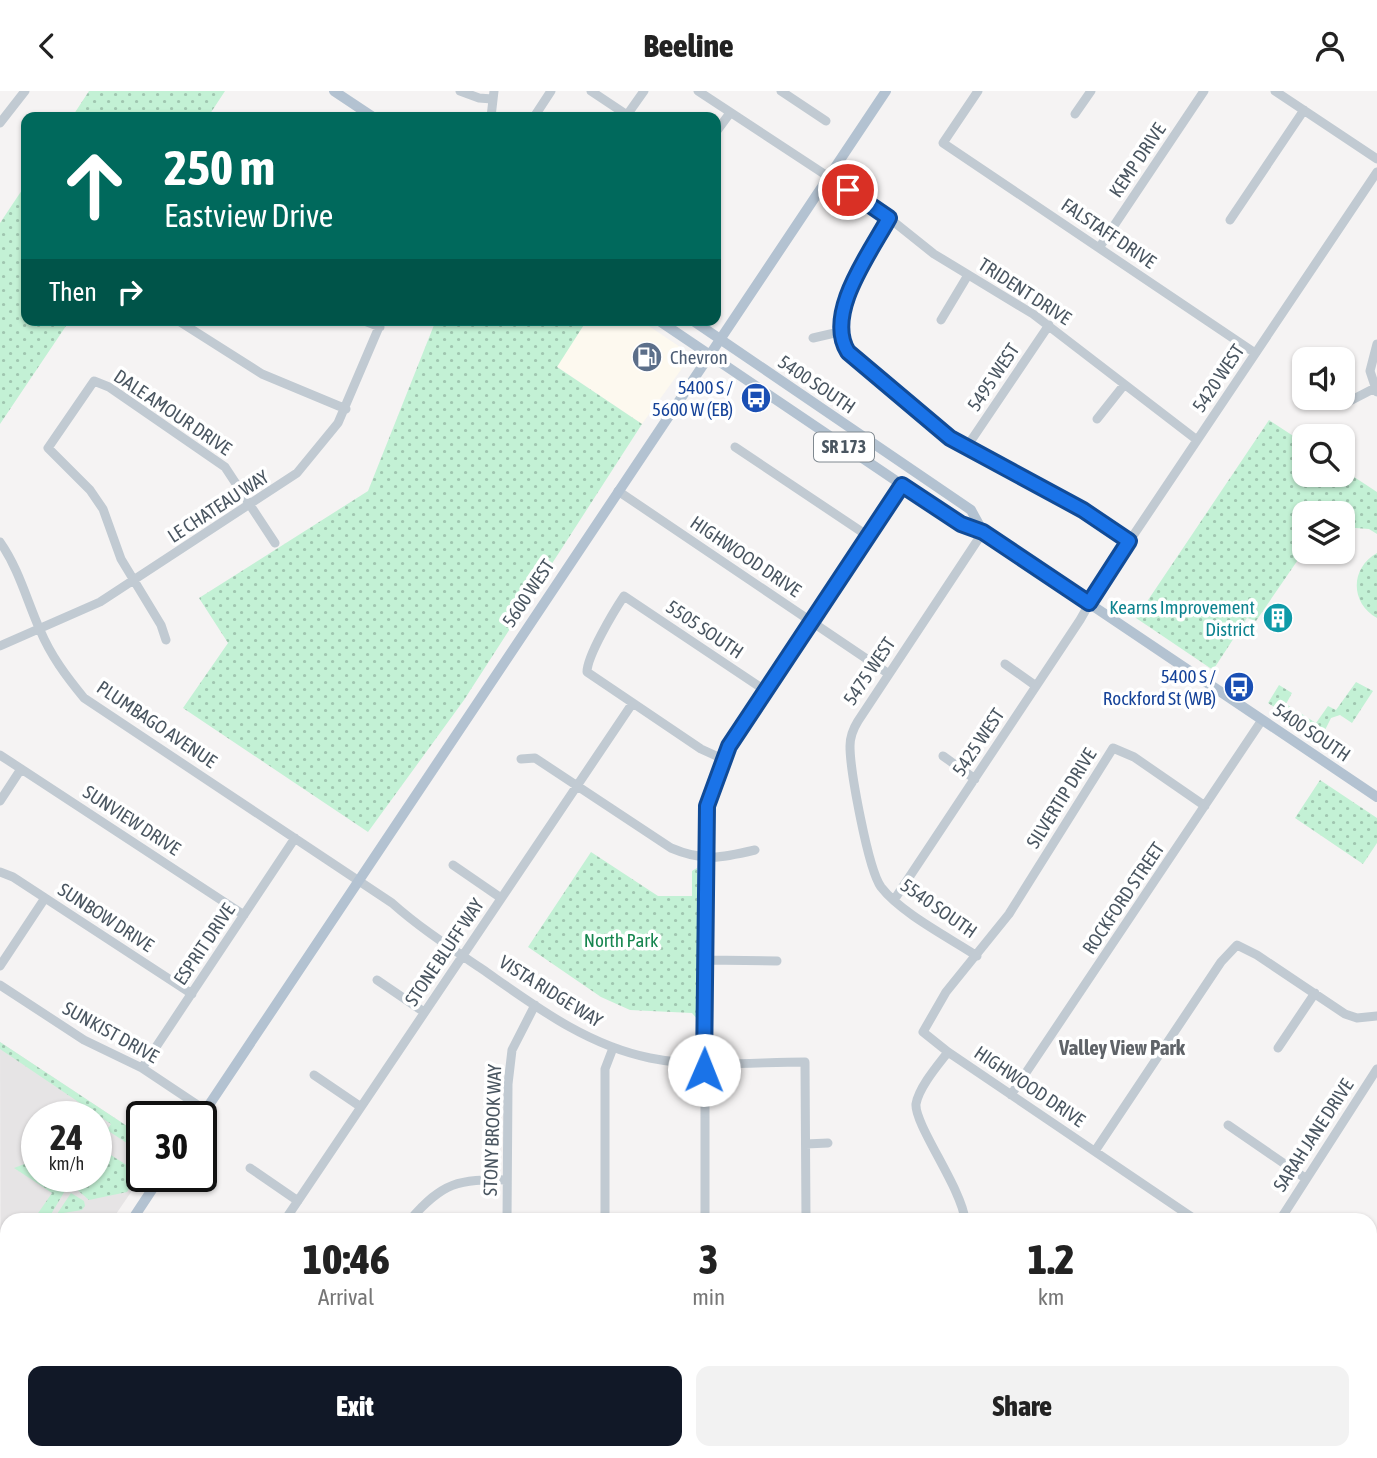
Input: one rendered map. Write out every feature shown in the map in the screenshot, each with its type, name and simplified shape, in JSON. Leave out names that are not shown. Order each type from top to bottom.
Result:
[{"type":"main road","points":[[334,91],[366,112]]},
{"type":"main road","name":"5600 WEST","points":[[211,1101],[356,880],[886,91]]},
{"type":"main road","name":"5400 SOUTH","points":[[666,326],[961,524],[983,532],[1262,720],[1376,792]]},
{"type":"main road","name":"5400 SOUTH","points":[[701,326],[971,510],[983,532]]},
{"type":"main road","points":[[137,1213],[150,1192]]},
{"type":"street","points":[[0,123],[25,91]]},
{"type":"street","points":[[460,91],[479,98],[493,95]]},
{"type":"street","points":[[537,112],[551,91]]},
{"type":"street","points":[[591,91],[622,112]]},
{"type":"street","points":[[631,112],[644,91]]},
{"type":"street","name":"TRIDENT DRIVE","points":[[698,91],[889,218],[934,254],[1049,325],[1197,440]]},
{"type":"street","points":[[781,91],[796,95],[826,121]]},
{"type":"street","name":"FALSTAFF DRIVE","points":[[978,91],[943,143],[1255,353]]},
{"type":"street","points":[[1075,114],[1091,91]]},
{"type":"street","name":"KEMP DRIVE","points":[[1099,248],[1204,91]]},
{"type":"street","points":[[1275,91],[1377,159]]},
{"type":"street","points":[[1230,220],[1304,110]]},
{"type":"street","points":[[721,125],[730,113]]},
{"type":"street","name":"5420 WEST","points":[[1089,603],[1377,172]]},
{"type":"street","points":[[889,218],[846,300],[839,332],[842,343],[855,359],[932,425],[966,448],[1083,510],[1129,541]]},
{"type":"street","points":[[942,320],[968,275]]},
{"type":"street","name":"5495 WEST","points":[[966,448],[1049,325]]},
{"type":"street","points":[[186,326],[262,374],[346,409]]},
{"type":"street","name":"LE CHATEAU WAY","points":[[0,646],[100,602],[285,483],[309,462],[346,409],[380,326]]},
{"type":"street","points":[[813,338],[839,332]]},
{"type":"street","points":[[1355,399],[1376,390],[1371,361],[1377,344]]},
{"type":"street","name":"DALE AMOUR DRIVE","points":[[134,581],[121,559],[103,509],[90,490],[48,449],[94,381],[109,387],[213,457],[233,477],[275,543]]},
{"type":"street","points":[[1097,419],[1124,385]]},
{"type":"street","points":[[736,447],[868,536]]},
{"type":"street","points":[[705,1213],[707,806],[723,759],[902,485]]},
{"type":"street","name":"HIGHWOOD DRIVE","points":[[618,491],[889,674]]},
{"type":"street","name":"5475 WEST","points":[[868,849],[850,737],[858,720],[983,532]]},
{"type":"street","name":"PLUMBAGO AVENUE","points":[[0,542],[20,579],[39,629],[60,670],[84,698],[356,880]]},
{"type":"street","points":[[134,581],[162,625],[166,641]]},
{"type":"street","name":"5505 SOUTH","points":[[632,703],[587,672],[587,664],[600,642],[605,626],[624,596],[766,691]]},
{"type":"street","name":"5425 WEST","points":[[894,900],[1089,603]]},
{"type":"street","points":[[1004,664],[1036,686]]},
{"type":"street","points":[[632,703],[701,749],[723,759]]},
{"type":"street","name":"STONE BLUFF WAY","points":[[290,1213],[632,703]]},
{"type":"street","name":"ROCKFORD STREET","points":[[1011,1095],[1262,720]]},
{"type":"street","name":"SILVERTIP DRIVE","points":[[976,956],[1009,913],[1113,748],[1134,757],[1205,806]]},
{"type":"street","name":"SUNVIEW DRIVE","points":[[0,755],[244,915]]},
{"type":"street","points":[[943,756],[975,779]]},
{"type":"street","points":[[521,759],[535,758],[671,848],[716,859],[755,850]]},
{"type":"street","points":[[0,801],[22,769]]},
{"type":"street","name":"ESPRIT DRIVE","points":[[142,1068],[295,838]]},
{"type":"street","name":"5540 SOUTH","points":[[868,849],[874,874],[894,900],[976,956]]},
{"type":"street","points":[[453,865],[501,898]]},
{"type":"street","name":"SUNBOW DRIVE","points":[[0,872],[45,898],[192,994]]},
{"type":"street","name":"VISTA RIDGE WAY","points":[[356,880],[535,1005],[581,1034],[613,1048],[652,1058],[704,1062],[804,1062],[806,1213]]},
{"type":"street","points":[[0,966],[45,898]]},
{"type":"street","points":[[1095,1151],[1221,962],[1237,945],[1357,1018],[1377,1016]]},
{"type":"street","name":"HIGHWOOD DRIVE","points":[[976,956],[946,992],[923,1032],[948,1052],[1186,1213]]},
{"type":"street","points":[[706,960],[777,961]]},
{"type":"street","points":[[377,980],[425,1012]]},
{"type":"street","name":"SUNKIST DRIVE","points":[[0,985],[83,1039],[142,1068],[187,1101]]},
{"type":"street","points":[[1278,1048],[1315,993]]},
{"type":"street","name":"STONY BROOK WAY","points":[[507,1213],[508,1084],[512,1050],[535,1005]]},
{"type":"street","points":[[606,1213],[605,1069],[613,1048]]},
{"type":"street","points":[[948,1052],[920,1094],[917,1111],[961,1200],[964,1213]]},
{"type":"street","name":"SARAH JANE DRIVE","points":[[1284,1213],[1377,1069]]},
{"type":"street","points":[[314,1075],[361,1107]]},
{"type":"street","points":[[1227,1125],[1305,1178]]},
{"type":"street","points":[[806,1144],[828,1143]]},
{"type":"street","points":[[250,1168],[298,1201]]},
{"type":"street","points":[[417,1213],[441,1188],[472,1179],[507,1180]]},
{"type":"shaded area","points":[[583,326],[649,326],[686,351],[688,360],[642,424],[556,366]]},
{"type":"shaded area","points":[[0,1042],[89,1101],[21,1101],[21,1192],[112,1192],[112,1116],[126,1125],[126,1192],[131,1192],[117,1213],[0,1213]]},
{"type":"green space","points":[[89,91],[225,91],[211,112],[75,112]]},
{"type":"green space","points":[[21,192],[21,326],[66,326],[0,424],[0,223]]},
{"type":"green space","points":[[434,326],[583,326],[557,367],[642,424],[464,700],[368,832],[183,708],[228,643],[199,598],[368,491]]},
{"type":"green space","points":[[1269,420],[1292,435],[1292,487],[1355,487],[1355,478],[1377,492],[1377,534],[1369,529],[1355,528],[1355,501],[1292,501],[1292,564],[1295,564],[1256,621],[1247,618],[1213,670],[1136,618]]},
{"type":"green space","points":[[1377,553],[1377,618],[1362,604],[1357,585],[1362,567]]},
{"type":"green space","points":[[1356,682],[1373,691],[1352,723],[1340,715],[1331,718],[1324,732],[1336,749],[1268,703],[1279,685],[1292,693],[1286,704],[1316,723],[1328,706],[1336,710]]},
{"type":"green space","points":[[1320,780],[1377,818],[1377,843],[1363,864],[1295,818]]},
{"type":"green space","name":"North Park","points":[[591,852],[658,896],[692,896],[692,871],[697,868],[698,1020],[692,1013],[630,1010],[601,997],[528,947]]},
{"type":"green space","points":[[0,1042],[89,1101],[77,1101],[0,1049]]},
{"type":"green space","points":[[112,1116],[126,1125],[126,1142],[112,1133]]},
{"type":"green space","points":[[112,1156],[126,1165],[127,1192],[89,1200],[80,1192],[112,1192]]},
{"type":"green space","points":[[64,1192],[52,1213],[38,1213],[52,1193]]},
{"type":"green space","points":[[71,1193],[84,1201],[82,1210],[58,1213]]},
{"type":"place","name":"Chevron","points":[[647,357]]},
{"type":"place","name":"5400 S / 5600 W (EB)","points":[[756,398]]},
{"type":"place","name":"Kearns Improvement District","points":[[1278,618]]},
{"type":"place","name":"5400 S / Rockford St (WB)","points":[[1239,687]]},
{"type":"district","name":"Valley View Park","points":[[1122,1048]]},
{"type":"route","points":[[704,1070],[707,806],[729,746],[902,485],[961,524],[983,532],[1089,603],[1129,541],[1083,510],[950,438],[848,352],[839,332],[842,309],[889,218],[848,190]]}]
